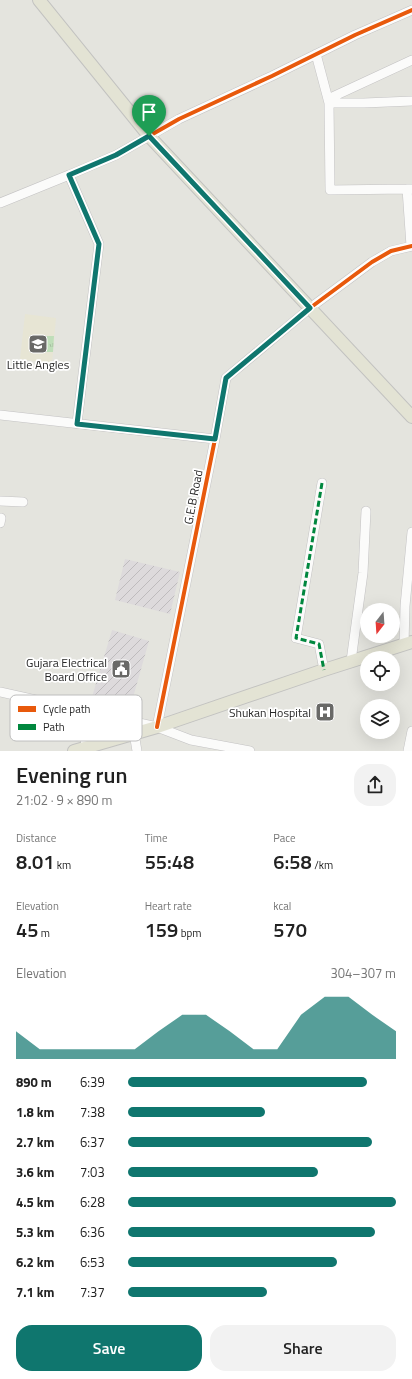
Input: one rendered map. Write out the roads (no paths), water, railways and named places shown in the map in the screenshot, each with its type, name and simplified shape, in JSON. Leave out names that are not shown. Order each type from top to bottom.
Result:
[{"type":"main road","points":[[39,0],[149,136],[412,417]]},
{"type":"main road","points":[[142,731],[408,643]]},
{"type":"main road","points":[[74,751],[86,749],[110,741]]},
{"type":"street","points":[[0,203],[116,155],[179,119],[355,35],[412,10]]},
{"type":"street","points":[[316,54],[329,101],[330,190],[410,189],[412,246]]},
{"type":"street","points":[[329,101],[412,60]]},
{"type":"street","points":[[329,101],[364,104],[412,101]]},
{"type":"street","points":[[69,175],[99,244],[77,424]]},
{"type":"street","name":"G.E.B Road","points":[[156,727],[215,439],[226,378],[310,308],[372,262],[391,251],[412,246]]},
{"type":"street","points":[[0,415],[215,439]]},
{"type":"street","points":[[322,483],[296,638],[319,644],[324,670]]},
{"type":"street","points":[[0,501],[23,502]]},
{"type":"street","points":[[351,661],[363,573],[366,510]]},
{"type":"street","points":[[408,643],[405,606],[412,532]]},
{"type":"street","points":[[0,692],[13,695]]},
{"type":"street","points":[[142,724],[156,727],[191,740],[250,751]]},
{"type":"street","points":[[408,751],[412,731]]},
{"type":"street","points":[[135,741],[137,751]]},
{"type":"place","name":"Little Angles","points":[[38,344]]},
{"type":"place","name":"Gujara Electrical Board Office","points":[[121,669]]},
{"type":"place","name":"Shukan Hospital","points":[[325,712]]}]
